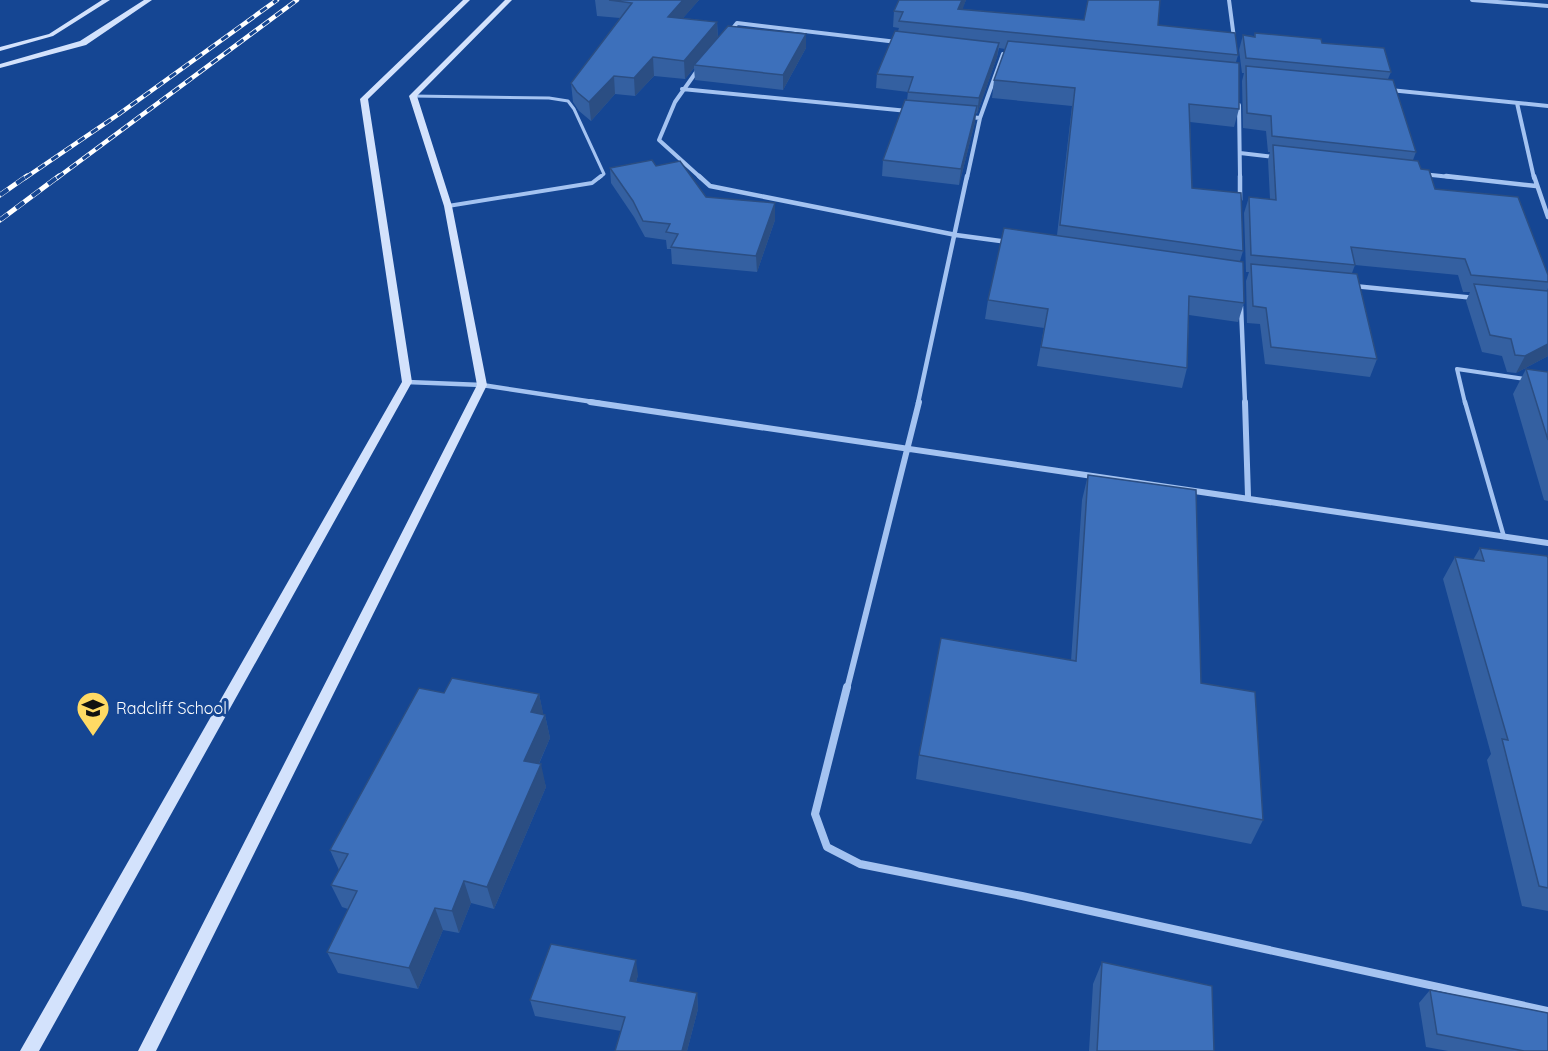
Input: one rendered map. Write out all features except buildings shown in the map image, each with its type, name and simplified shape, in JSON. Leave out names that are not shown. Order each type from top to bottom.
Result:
[{"type":"street","points":[[0,49],[51,35],[107,0]]},
{"type":"street","points":[[0,66],[82,43],[149,0]]},
{"type":"street","points":[[28,1051],[407,382],[364,99],[467,0]]},
{"type":"street","points":[[147,1051],[482,385],[448,206],[413,96],[508,0]]},
{"type":"street","points":[[1229,0],[1234,43]]},
{"type":"street","points":[[1472,0],[1548,6]]},
{"type":"street","points":[[723,39],[737,23],[899,42]]},
{"type":"street","points":[[991,53],[1014,55]]},
{"type":"street","points":[[1003,54],[980,118],[908,450],[815,814],[827,847],[860,864],[1022,896],[1548,1011]]},
{"type":"street","points":[[703,64],[682,89],[668,112],[659,140],[710,186],[956,235],[1017,243]]},
{"type":"street","points":[[682,89],[911,111]]},
{"type":"street","points":[[1389,90],[1548,106]]},
{"type":"street","points":[[1238,97],[1240,209]]},
{"type":"street","points":[[1517,103],[1536,186],[1548,217]]},
{"type":"street","points":[[957,116],[980,118]]},
{"type":"street","points":[[1240,153],[1287,159]]},
{"type":"street","points":[[1417,173],[1536,186]]},
{"type":"street","points":[[1347,286],[1477,298]]},
{"type":"street","points":[[1241,299],[1248,496]]},
{"type":"street","points":[[407,382],[482,385],[908,450],[1248,496],[1548,543]]},
{"type":"lane","points":[[413,96],[549,98],[568,101],[574,109],[604,174],[592,183],[448,206]]},
{"type":"lane","points":[[1504,537],[1467,415],[1457,369],[1537,380]]},
{"type":"railway","points":[[25,178],[119,114],[277,0]]},
{"type":"railway","points":[[57,178],[297,0]]},
{"type":"railway","points":[[0,195],[27,176]]},
{"type":"railway","points":[[0,220],[59,176]]},
{"type":"place","name":"Radcliff School","points":[[93,737]]}]
